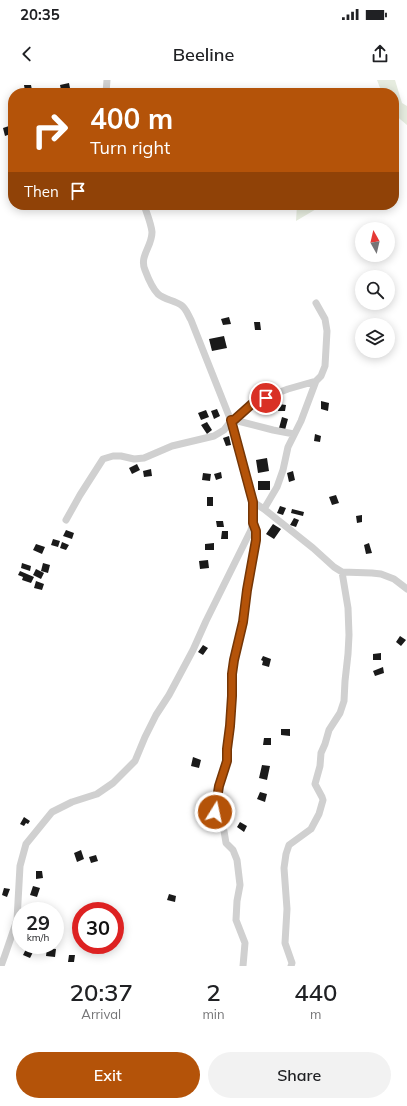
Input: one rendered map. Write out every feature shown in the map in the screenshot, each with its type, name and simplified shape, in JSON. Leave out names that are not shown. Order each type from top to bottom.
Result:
[{"type":"street","points":[[1,966],[17,920],[20,866],[26,844],[52,812],[72,802],[97,794],[113,783],[135,761],[156,715],[169,695],[193,650],[206,621],[248,539],[253,523],[253,502],[233,420],[187,311],[181,305],[157,293],[144,268],[143,258],[151,241],[152,231],[146,210]]},
{"type":"street","points":[[264,509],[277,487],[284,470],[288,447],[301,421],[316,381],[321,376],[326,366],[327,341],[325,319],[316,303]]},
{"type":"street","points":[[66,520],[103,459],[113,456],[121,456],[134,460],[144,458],[172,446],[214,436],[224,430],[233,420],[256,401],[288,389],[316,381]]},
{"type":"street","points":[[233,420],[294,434]]},
{"type":"street","points":[[253,502],[264,509],[342,572],[376,573],[394,579],[407,589]]},
{"type":"street","points":[[243,966],[245,943],[236,920],[240,885],[237,860],[233,850],[226,843],[224,831],[221,824],[215,817],[215,812],[219,786],[227,761],[232,696],[232,674],[243,622],[256,540],[256,531],[253,523]]},
{"type":"street","points":[[291,966],[292,963],[285,943],[287,909],[284,868],[288,846],[311,829],[319,814],[323,800],[315,784],[320,766],[321,753],[329,730],[340,713],[344,701],[349,635],[348,608],[342,572]]},
{"type":"shaded area","points":[[377,80],[395,80],[397,88],[380,88]]},
{"type":"shaded area","points":[[399,93],[402,103],[407,106],[407,125],[399,118]]},
{"type":"shaded area","points":[[297,210],[315,210],[296,221]]},
{"type":"building","points":[[69,83],[70,88],[61,88],[60,85]]},
{"type":"building","points":[[24,85],[31,85],[32,88],[24,88]]},
{"type":"building","points":[[8,126],[8,135],[5,136],[3,128]]},
{"type":"building","points":[[229,317],[231,324],[223,325],[221,319]]},
{"type":"building","points":[[254,322],[260,322],[261,330],[255,330]]},
{"type":"building","points":[[224,336],[227,348],[212,351],[209,339]]},
{"type":"building","points":[[321,401],[329,403],[328,411],[321,409]]},
{"type":"building","points":[[279,404],[286,405],[285,411],[278,411]]},
{"type":"building","points":[[217,409],[220,416],[214,419],[211,411]]},
{"type":"building","points":[[206,410],[209,417],[201,420],[198,413]]},
{"type":"building","points":[[282,417],[288,419],[285,430],[279,428]]},
{"type":"building","points":[[207,422],[212,430],[207,434],[201,425]]},
{"type":"building","points":[[315,434],[321,436],[320,442],[314,441]]},
{"type":"building","points":[[229,436],[231,445],[226,446],[223,438]]},
{"type":"building","points":[[267,458],[269,471],[258,473],[256,460]]},
{"type":"building","points":[[137,464],[140,470],[132,474],[129,468]]},
{"type":"building","points":[[151,469],[152,476],[144,477],[143,471]]},
{"type":"building","points":[[293,471],[295,480],[289,482],[287,473]]},
{"type":"building","points":[[221,472],[222,478],[216,480],[214,474]]},
{"type":"building","points":[[203,473],[211,474],[210,481],[202,480]]},
{"type":"building","points":[[258,481],[270,481],[270,490],[258,490]]},
{"type":"building","points":[[336,495],[339,503],[332,505],[329,497]]},
{"type":"building","points":[[207,497],[213,497],[213,506],[207,506]]},
{"type":"building","points":[[280,506],[286,508],[283,515],[277,513]]},
{"type":"building","points":[[292,509],[304,512],[303,516],[291,513]]},
{"type":"building","points":[[362,515],[362,522],[357,523],[356,516]]},
{"type":"building","points":[[294,518],[299,520],[296,527],[290,525]]},
{"type":"building","points":[[216,521],[223,521],[224,527],[217,527]]},
{"type":"building","points":[[273,524],[281,529],[274,539],[266,534]]},
{"type":"building","points":[[66,530],[74,533],[72,539],[63,536]]},
{"type":"building","points":[[222,531],[228,531],[228,539],[221,539]]},
{"type":"building","points":[[53,539],[60,541],[58,547],[51,545]]},
{"type":"building","points":[[62,542],[69,545],[66,550],[60,548]]},
{"type":"building","points":[[214,543],[214,550],[205,550],[205,544]]},
{"type":"building","points":[[369,543],[372,553],[366,554],[364,545]]},
{"type":"building","points":[[36,544],[45,547],[42,554],[33,550]]},
{"type":"building","points":[[208,560],[209,568],[200,569],[199,561]]},
{"type":"building","points":[[22,563],[31,566],[30,571],[21,568]]},
{"type":"building","points":[[43,563],[50,565],[48,573],[41,571]]},
{"type":"building","points":[[36,569],[44,573],[41,579],[33,575]]},
{"type":"building","points":[[20,571],[34,577],[31,583],[22,580],[23,577],[18,575]]},
{"type":"building","points":[[36,581],[44,584],[42,590],[34,588]]},
{"type":"building","points":[[400,636],[406,640],[401,646],[396,642]]},
{"type":"building","points":[[203,645],[208,648],[203,655],[198,652]]},
{"type":"building","points":[[381,653],[381,660],[373,660],[373,654]]},
{"type":"building","points":[[263,656],[271,659],[269,667],[262,665],[263,661],[261,660]]},
{"type":"building","points":[[383,667],[384,673],[375,676],[373,671]]},
{"type":"building","points":[[281,729],[290,729],[290,736],[281,735]]},
{"type":"building","points":[[264,738],[271,738],[271,745],[263,745]]},
{"type":"building","points":[[193,757],[201,760],[199,768],[191,766]]},
{"type":"building","points":[[262,765],[270,766],[267,780],[259,778]]},
{"type":"building","points":[[260,792],[267,794],[265,802],[257,799]]},
{"type":"building","points":[[24,817],[30,821],[24,826],[20,824]]},
{"type":"building","points":[[240,822],[247,826],[244,832],[237,827]]},
{"type":"building","points":[[81,850],[84,859],[77,862],[74,853]]},
{"type":"building","points":[[96,855],[98,861],[91,863],[89,857]]},
{"type":"building","points":[[36,871],[42,871],[43,878],[36,879]]},
{"type":"building","points":[[33,886],[40,888],[37,897],[30,895]]},
{"type":"building","points":[[4,888],[10,889],[7,897],[2,895]]},
{"type":"building","points":[[169,894],[176,896],[175,902],[167,900]]},
{"type":"building","points":[[24,954],[32,954],[30,958]]},
{"type":"building","points":[[46,954],[55,954],[55,957],[46,956]]},
{"type":"building","points":[[69,955],[75,955],[74,962],[68,962]]},
{"type":"route","points":[[215,812],[219,786],[227,761],[232,696],[232,674],[243,622],[256,540],[256,531],[253,523],[253,502],[250,487],[231,420],[234,420],[256,401],[266,398]]}]
